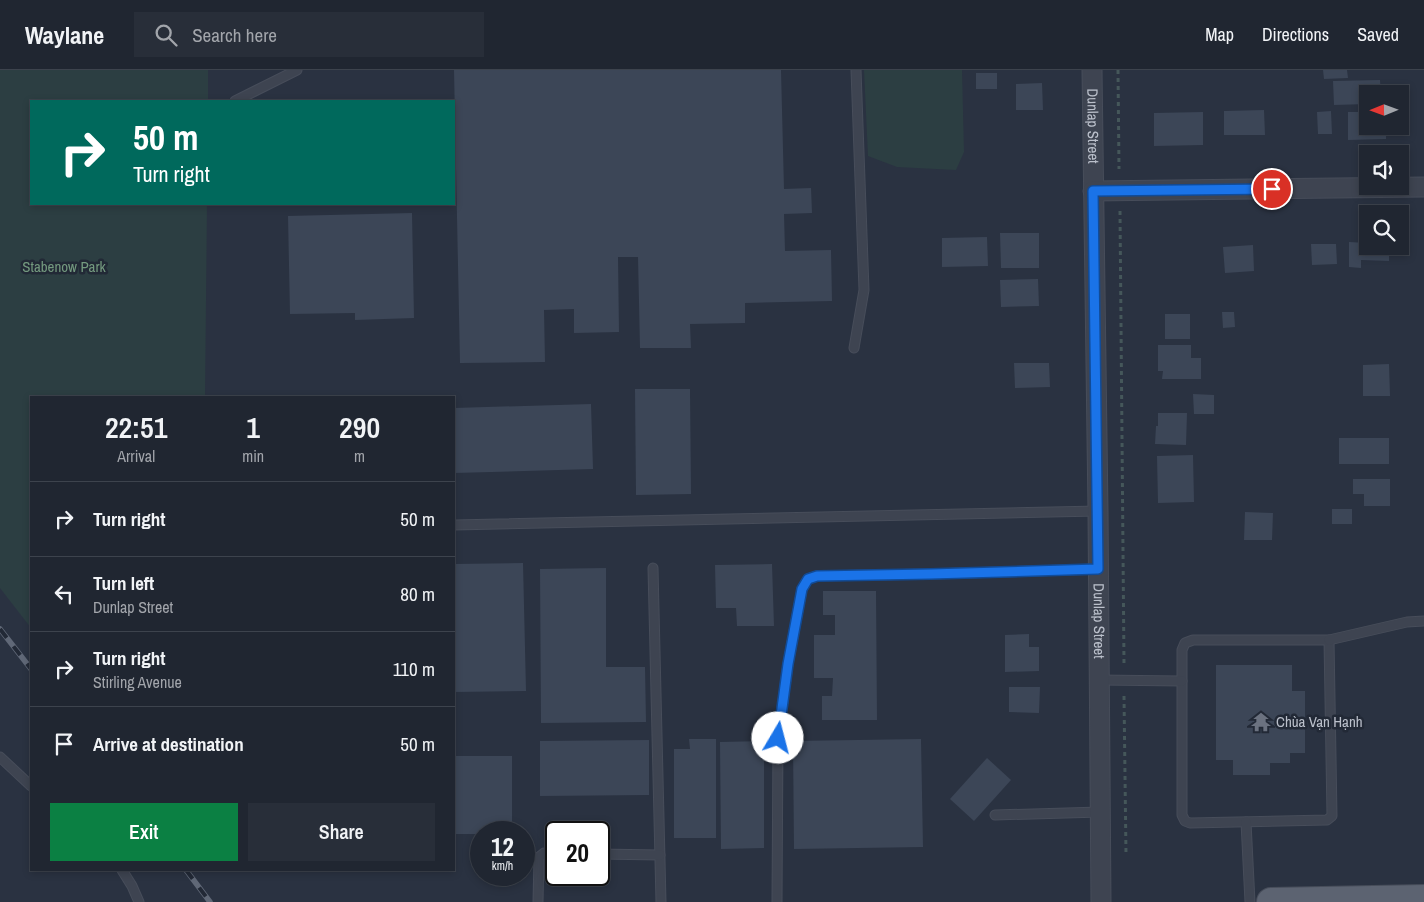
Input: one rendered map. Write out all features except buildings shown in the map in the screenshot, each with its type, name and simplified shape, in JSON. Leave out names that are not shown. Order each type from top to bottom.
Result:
[{"type":"main road","points":[[1271,902],[1349,902],[1424,898]]},
{"type":"street","name":"Dunlap Street","points":[[1092,70],[1101,902]]},
{"type":"street","points":[[1093,191],[1424,187]]},
{"type":"lane","points":[[236,100],[296,70]]},
{"type":"lane","points":[[854,348],[864,290],[856,70]]},
{"type":"lane","points":[[455,525],[1098,511]]},
{"type":"lane","points":[[653,568],[661,902]]},
{"type":"lane","points":[[777,902],[778,738],[788,664],[802,589],[808,579],[817,576],[1098,569]]},
{"type":"lane","points":[[1329,640],[1332,816],[1327,820],[1190,823],[1185,821],[1182,815],[1182,650],[1186,643],[1193,640],[1329,640],[1407,622],[1424,621]]},
{"type":"lane","points":[[1099,680],[1182,681]]},
{"type":"lane","points":[[0,757],[30,785]]},
{"type":"lane","points":[[995,815],[1100,812]]},
{"type":"lane","points":[[1246,822],[1250,902]]},
{"type":"lane","points":[[538,902],[539,857],[545,853]]},
{"type":"lane","points":[[610,854],[660,855]]},
{"type":"lane","points":[[123,871],[139,902]]},
{"type":"path","points":[[1118,70],[1126,855]]},
{"type":"green space","name":"Stabenow Park","points":[[0,70],[208,70],[208,100],[30,100],[30,205],[207,205],[205,396],[30,396],[30,627],[0,588]]},
{"type":"green space","points":[[864,70],[962,70],[964,152],[956,170],[897,167],[868,156]]},
{"type":"railway","points":[[0,629],[30,668]]},
{"type":"railway","points":[[187,871],[210,902]]},
{"type":"place","name":"Chùa Vạn Hạnh","points":[[1261,722]]},
{"type":"route","points":[[778,738],[788,664],[802,589],[808,579],[817,576],[1098,569],[1093,191],[1272,189]]}]
